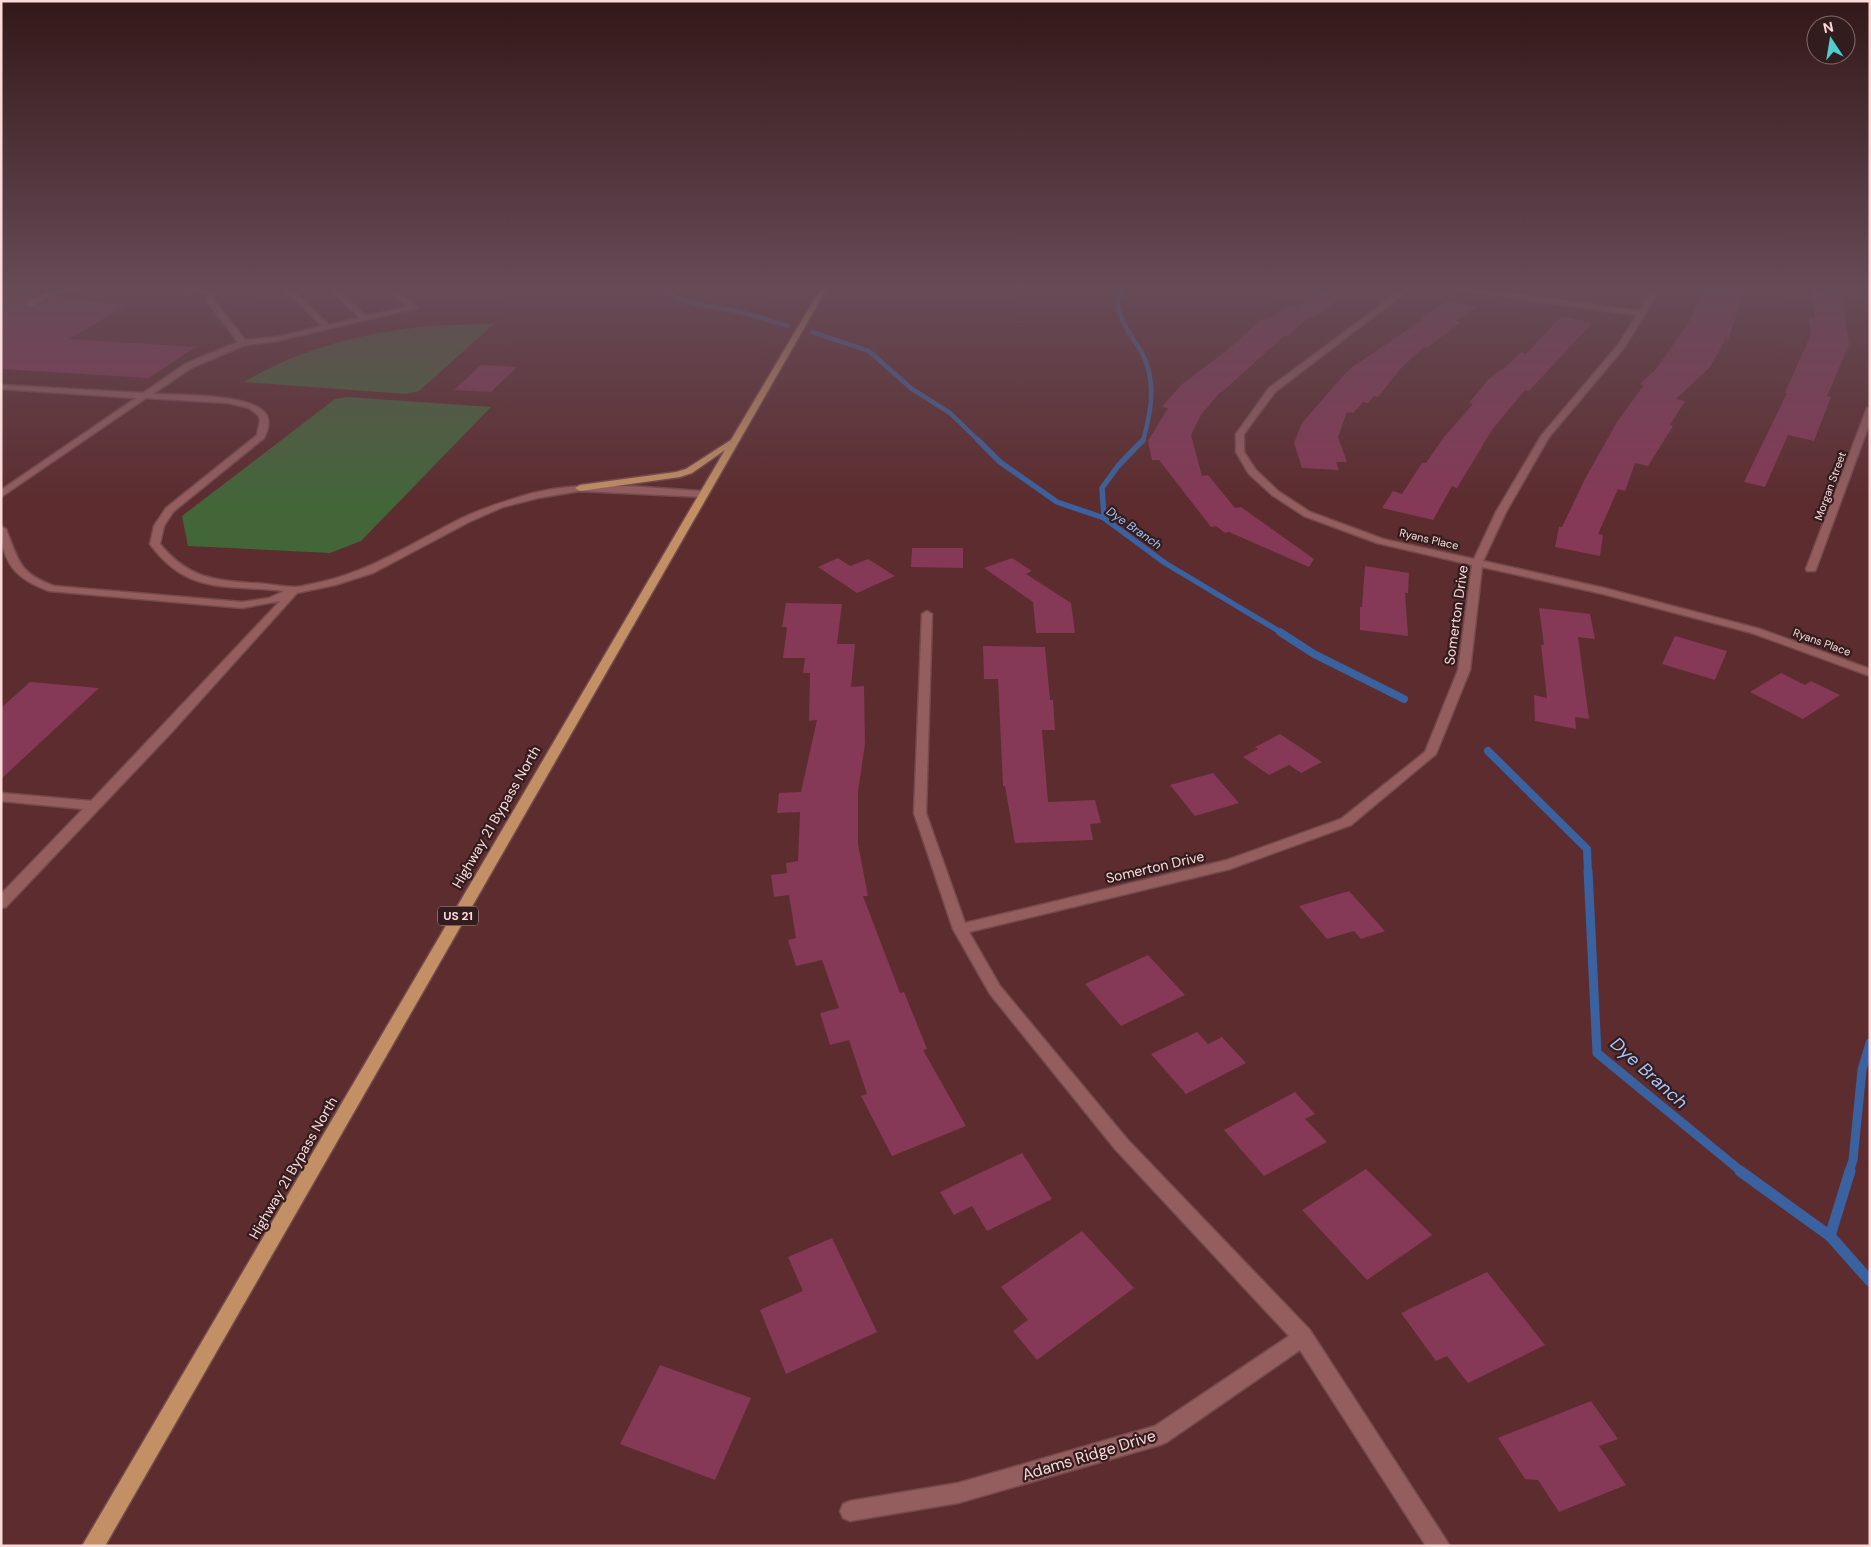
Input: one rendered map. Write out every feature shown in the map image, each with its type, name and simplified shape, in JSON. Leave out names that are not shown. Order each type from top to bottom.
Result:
[{"type":"main road","name":"Highway 21 Bypass North","points":[[92,1546],[781,360]]},
{"type":"main road","points":[[580,488],[654,480],[683,473],[689,471],[735,439]]},
{"type":"street","points":[[1,494],[188,366],[202,360]]},
{"type":"street","name":"Ryans Place","points":[[1312,360],[1272,390],[1240,434],[1240,452],[1252,472],[1275,494],[1307,514],[1380,541],[1604,590],[1756,631],[1870,673]]},
{"type":"street","name":"Somerton Drive","points":[[960,929],[1230,864],[1346,822],[1430,754],[1464,670],[1477,563],[1501,512],[1545,436],[1609,360]]},
{"type":"street","points":[[1,387],[245,404],[259,410],[265,419],[266,426],[261,436],[170,510],[159,526],[155,544],[165,559],[201,581],[296,590]]},
{"type":"street","name":"Morgan Street","points":[[1811,569],[1870,410]]},
{"type":"street","points":[[1,529],[16,570],[37,584],[53,589],[242,605],[271,601],[296,590],[331,583],[369,571],[466,520],[500,505],[537,495],[580,488],[703,494]]},
{"type":"street","points":[[1,903],[296,590]]},
{"type":"street","points":[[927,614],[920,813],[960,929],[995,990],[1122,1144],[1304,1337],[1439,1546]]},
{"type":"street","points":[[1,797],[94,806]]},
{"type":"street","name":"Adams Ridge Drive","points":[[850,1511],[958,1493],[1160,1435],[1304,1337]]},
{"type":"green space","points":[[289,360],[453,360],[419,391],[406,394],[244,382]]},
{"type":"green space","points":[[348,397],[491,407],[361,541],[330,553],[188,546],[182,516],[335,399]]},
{"type":"building","points":[[1,360],[175,360],[149,378],[1,369]]},
{"type":"building","points":[[1214,360],[1257,360],[1220,392],[1201,415],[1191,435],[1202,476],[1208,475],[1235,508],[1241,507],[1314,559],[1309,567],[1229,532],[1225,533],[1216,526],[1211,527],[1159,460],[1152,460],[1148,441],[1168,408],[1162,407],[1181,385]]},
{"type":"building","points":[[1362,360],[1409,360],[1378,397],[1374,396],[1368,403],[1363,402],[1353,413],[1347,412],[1338,437],[1347,462],[1336,462],[1339,470],[1302,468],[1294,443],[1302,423],[1352,367]]},
{"type":"building","points":[[1512,360],[1558,360],[1529,391],[1525,390],[1492,430],[1457,488],[1452,486],[1433,520],[1382,508],[1393,491],[1402,494],[1422,463],[1426,463],[1444,437],[1473,404],[1469,403],[1489,379]]},
{"type":"building","points":[[1662,360],[1714,360],[1710,367],[1676,399],[1685,401],[1670,425],[1673,426],[1648,466],[1635,463],[1625,491],[1618,489],[1598,534],[1603,535],[1600,556],[1555,547],[1559,527],[1562,527],[1585,479],[1617,422],[1644,385],[1640,384]]},
{"type":"building","points":[[1799,360],[1842,360],[1827,396],[1831,397],[1814,441],[1788,435],[1765,487],[1744,482],[1787,393],[1785,393]]},
{"type":"building","points":[[481,365],[517,367],[491,392],[454,390]]},
{"type":"building","points":[[912,548],[963,548],[963,568],[911,567]]},
{"type":"building","points":[[838,558],[850,566],[868,559],[895,576],[857,593],[818,567]]},
{"type":"building","points":[[1012,558],[1032,571],[1026,574],[1071,603],[1075,633],[1036,633],[1033,602],[984,568]]},
{"type":"building","points":[[1365,566],[1409,573],[1408,593],[1405,593],[1408,636],[1360,630],[1360,607],[1362,607]]},
{"type":"building","points":[[786,603],[842,604],[837,644],[855,644],[851,687],[864,686],[865,744],[858,792],[858,844],[868,896],[863,896],[900,993],[904,992],[927,1049],[923,1050],[966,1126],[892,1156],[861,1096],[867,1094],[849,1040],[830,1045],[820,1013],[839,1008],[822,960],[796,966],[788,940],[796,938],[789,895],[774,897],[771,875],[787,873],[786,863],[798,861],[800,812],[777,813],[779,793],[801,792],[817,720],[809,721],[810,673],[803,673],[805,658],[783,658],[787,627],[782,627]]},
{"type":"building","points":[[1539,608],[1590,614],[1595,639],[1578,637],[1589,719],[1575,717],[1576,729],[1535,721],[1534,695],[1547,698],[1541,645],[1544,645]]},
{"type":"building","points":[[1675,636],[1727,651],[1715,680],[1662,664]]},
{"type":"building","points":[[983,646],[1045,647],[1050,700],[1053,700],[1055,730],[1042,730],[1048,802],[1095,800],[1101,823],[1090,824],[1093,840],[1015,843],[1005,786],[1003,786],[998,679],[984,679]]},
{"type":"building","points":[[1781,673],[1805,685],[1811,681],[1840,695],[1803,719],[1750,692]]},
{"type":"building","points":[[30,682],[99,688],[1,779],[1,708]]},
{"type":"building","points":[[1280,734],[1322,762],[1301,773],[1289,765],[1269,775],[1243,757],[1258,749],[1255,747]]},
{"type":"building","points":[[1213,773],[1239,803],[1195,816],[1170,785]]},
{"type":"building","points":[[1349,891],[1385,931],[1361,939],[1354,931],[1327,939],[1299,906]]},
{"type":"building","points":[[1148,955],[1185,995],[1121,1026],[1085,984]]},
{"type":"building","points":[[1197,1032],[1208,1044],[1222,1037],[1246,1063],[1186,1094],[1151,1054]]},
{"type":"building","points":[[1295,1092],[1315,1114],[1305,1119],[1327,1142],[1264,1176],[1224,1130]]},
{"type":"building","points":[[1022,1153],[1052,1199],[987,1231],[972,1206],[954,1215],[940,1192]]},
{"type":"building","points":[[1366,1169],[1432,1235],[1367,1280],[1302,1210]]},
{"type":"building","points":[[1082,1231],[1134,1288],[1037,1360],[1013,1331],[1028,1320],[1001,1287]]},
{"type":"building","points":[[832,1238],[877,1332],[786,1374],[760,1310],[803,1291],[788,1257]]},
{"type":"building","points":[[1487,1272],[1545,1345],[1468,1383],[1447,1356],[1436,1361],[1401,1313]]},
{"type":"building","points":[[660,1365],[751,1398],[715,1480],[620,1444]]},
{"type":"building","points":[[1591,1401],[1618,1439],[1599,1446],[1626,1485],[1559,1512],[1538,1480],[1525,1479],[1498,1438]]},
{"type":"waterway","name":"Dye Branch","points":[[879,360],[912,389],[950,413],[979,441]]},
{"type":"waterway","points":[[1143,441],[1151,402],[1151,382],[1145,360]]},
{"type":"waterway","points":[[1104,518],[1102,488],[1118,466],[1143,440]]},
{"type":"waterway","name":"Dye Branch","points":[[979,441],[1000,462],[1057,502],[1104,518]]},
{"type":"waterway","name":"Dye Branch","points":[[1104,518],[1165,563],[1282,633]]},
{"type":"waterway","name":"Dye Branch","points":[[1280,632],[1314,654],[1404,699]]},
{"type":"waterway","name":"Dye Branch","points":[[1488,751],[1587,849],[1588,873]]},
{"type":"waterway","name":"Dye Branch","points":[[1588,871],[1597,1053],[1742,1172]]},
{"type":"waterway","points":[[1849,1172],[1853,1160],[1862,1070],[1870,1043]]},
{"type":"waterway","name":"Dye Branch","points":[[1740,1171],[1830,1236]]},
{"type":"waterway","points":[[1830,1236],[1850,1171]]},
{"type":"waterway","name":"Dye Branch","points":[[1830,1236],[1870,1281]]}]
